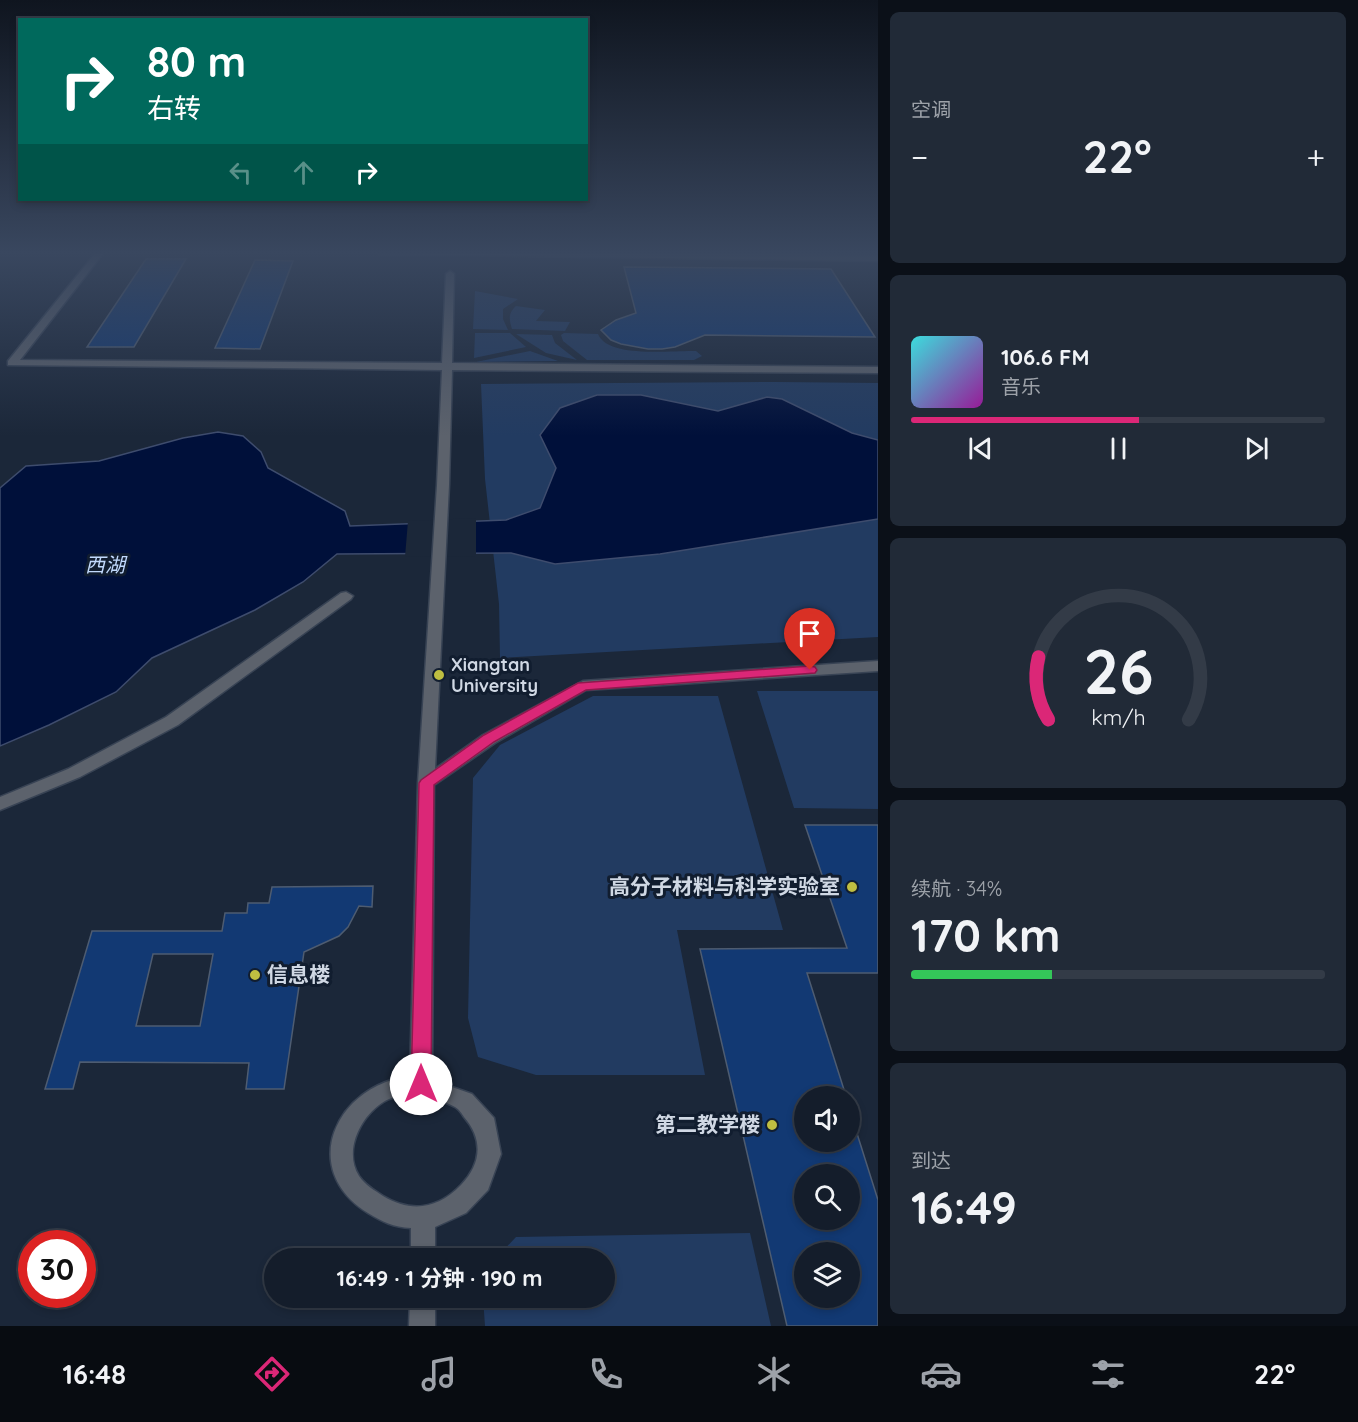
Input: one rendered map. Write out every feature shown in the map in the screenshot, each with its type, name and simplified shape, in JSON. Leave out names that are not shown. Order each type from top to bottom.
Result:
[{"type":"street","points":[[52,313],[12,363],[878,370]]},
{"type":"street","points":[[421,1084],[426,783],[443,484],[449,313]]},
{"type":"street","points":[[0,804],[74,773],[172,722],[346,596]]},
{"type":"street","points":[[426,783],[489,738],[583,686],[878,666]]},
{"type":"street","points":[[421,1084],[441,1088],[459,1096],[474,1108],[484,1124],[492,1147],[489,1163],[480,1183],[466,1200],[446,1212],[423,1218],[397,1216],[372,1207],[355,1190],[344,1170],[341,1147],[347,1126],[359,1108],[377,1095],[398,1086],[421,1084]]},
{"type":"street","points":[[423,1218],[423,1248]]},
{"type":"street","points":[[422,1326],[423,1308]]},
{"type":"shaded area","points":[[474,313],[503,313],[508,330],[473,329]]},
{"type":"shaded area","points":[[511,313],[543,313],[536,321],[570,322],[565,331],[512,329]]},
{"type":"shaded area","points":[[475,333],[510,333],[526,347],[474,358]]},
{"type":"shaded area","points":[[564,333],[598,334],[604,342],[628,350],[696,351],[702,356],[694,360],[587,360],[563,341],[561,335]]},
{"type":"shaded area","points":[[516,334],[552,335],[555,343],[577,360],[546,353]]},
{"type":"shaded area","points":[[530,351],[558,361],[476,362]]},
{"type":"shaded area","points":[[878,383],[878,637],[500,658],[499,604],[485,479],[481,384]]},
{"type":"shaded area","points":[[757,691],[878,691],[878,809],[794,808]]},
{"type":"shaded area","points":[[593,696],[718,696],[783,930],[677,930],[705,1075],[536,1075],[478,1057],[468,1018],[473,778],[500,745]]},
{"type":"shaded area","points":[[750,1233],[771,1326],[485,1326],[484,1308],[615,1308],[615,1248],[506,1248],[516,1237]]},
{"type":"water","name":"西湖","points":[[597,395],[641,395],[718,411],[767,397],[782,399],[852,433],[878,440],[878,519],[660,554],[555,564],[511,553],[337,554],[303,582],[255,610],[152,658],[116,692],[0,746],[0,488],[26,466],[99,461],[183,438],[218,432],[243,436],[261,452],[268,468],[345,511],[350,526],[506,520],[540,508],[556,468],[540,435],[560,408]]},
{"type":"pier","points":[[476,518],[476,556],[405,557],[408,521]]},
{"type":"building","points":[[110,313],[154,313],[134,347],[87,347]]},
{"type":"building","points":[[231,313],[274,313],[260,349],[215,348]]},
{"type":"building","points":[[636,313],[859,313],[875,337],[705,335],[675,347],[648,349],[611,340],[601,330],[616,320]]},
{"type":"building","name":"第二教学楼","points":[[805,825],[878,825],[878,973],[807,973],[843,1086],[794,1086],[794,1152],[860,1152],[860,1143],[878,1200],[878,1326],[787,1326],[700,949],[847,948]]},
{"type":"building","name":"信息楼","points":[[373,886],[372,907],[359,906],[348,927],[339,936],[304,952],[284,1089],[246,1089],[249,1063],[80,1062],[73,1089],[45,1089],[92,931],[222,931],[225,913],[247,913],[248,903],[269,903],[272,887]],"holes":[[[153,954],[213,954],[200,1026],[136,1026]]]},
{"type":"place","name":"Xiangtan University","points":[[439,675]]},
{"type":"place","name":"高分子材料与科学实验室","points":[[852,887]]},
{"type":"place","name":"信息楼","points":[[255,975]]},
{"type":"place","name":"第二教学楼","points":[[772,1125]]},
{"type":"route","points":[[421,1084],[426,783],[489,738],[583,686],[810,670]]}]
